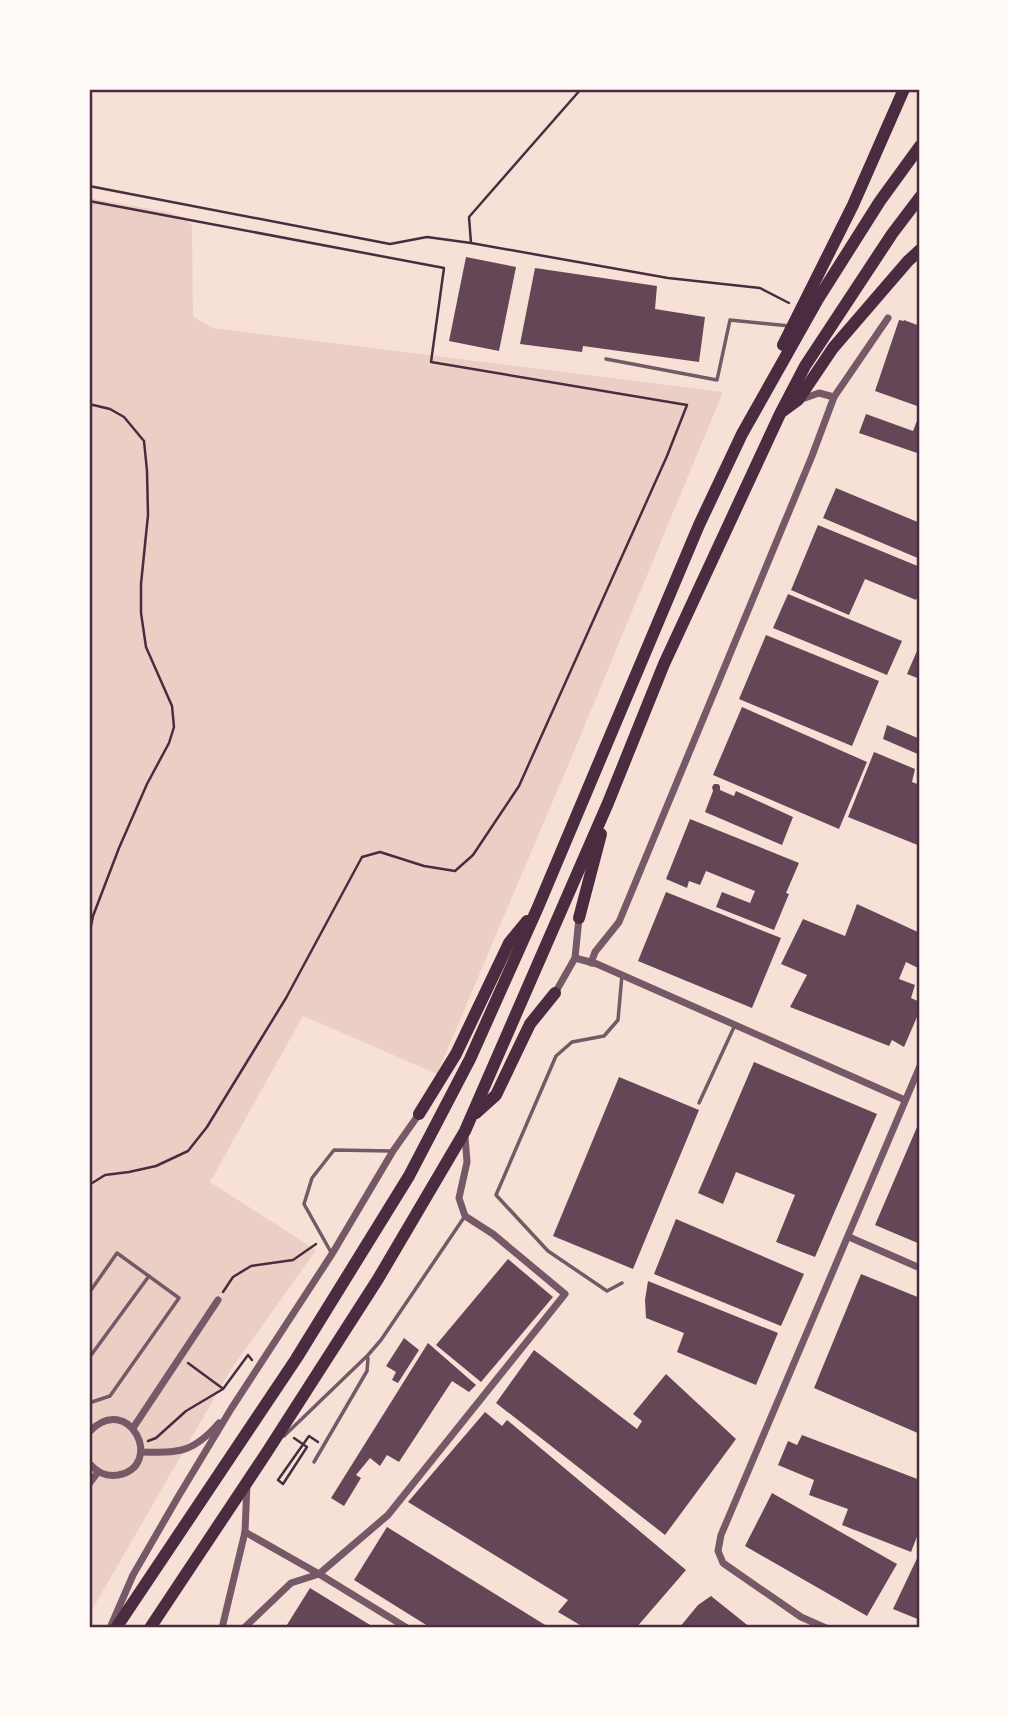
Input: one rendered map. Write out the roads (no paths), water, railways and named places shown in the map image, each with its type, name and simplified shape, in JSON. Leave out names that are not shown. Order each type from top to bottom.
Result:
[{"type":"highway","points":[[113,1628],[296,1359],[409,1177],[470,1059],[538,907],[698,525],[802,305],[853,205],[904,89]]},
{"type":"highway","points":[[742,434],[818,299],[880,201],[920,146]]},
{"type":"highway","points":[[150,1628],[248,1482],[378,1279],[465,1131],[608,803],[664,664],[780,414],[805,366],[892,234],[920,197]]},
{"type":"highway","points":[[780,414],[798,400],[833,348],[920,250]]},
{"type":"highway","points":[[579,918],[608,803]]},
{"type":"highway","points":[[419,1114],[456,1054],[509,943],[538,907]]},
{"type":"highway","points":[[473,1115],[496,1095],[530,1024],[555,993]]},
{"type":"street","points":[[591,962],[595,952],[619,922],[834,397],[888,318]]},
{"type":"street","points":[[798,400],[819,393],[834,397]]},
{"type":"street","points":[[555,993],[575,958],[579,918]]},
{"type":"street","points":[[575,958],[622,975],[905,1100]]},
{"type":"street","points":[[825,1628],[801,1617],[723,1563],[718,1551],[721,1535],[920,1066]]},
{"type":"street","points":[[113,1628],[133,1576],[231,1409],[419,1114]]},
{"type":"street","points":[[244,1628],[291,1583],[318,1574],[388,1515],[565,1294],[493,1234],[465,1216],[459,1198],[467,1162],[465,1131]]},
{"type":"street","points":[[849,1237],[920,1268]]},
{"type":"street","points":[[133,1428],[218,1300]]},
{"type":"street","points":[[141,1448],[169,1453],[187,1449],[205,1439],[231,1409]]},
{"type":"street","points":[[89,1432],[105,1420],[125,1422],[133,1428],[141,1448],[136,1465],[125,1474],[111,1476],[97,1472],[89,1463]]},
{"type":"street","points":[[89,1484],[97,1472]]},
{"type":"street","points":[[222,1628],[245,1532],[248,1482]]},
{"type":"street","points":[[245,1532],[407,1628]]},
{"type":"lane","points":[[606,359],[717,380],[730,320],[792,326]]},
{"type":"lane","points":[[622,975],[618,1020],[604,1036],[572,1042],[556,1056],[496,1195],[548,1251],[607,1291],[622,1283]]},
{"type":"lane","points":[[699,1103],[735,1025]]},
{"type":"lane","points":[[332,1254],[303,1204],[312,1178],[334,1150],[393,1152]]},
{"type":"lane","points":[[267,1452],[368,1356],[465,1216]]},
{"type":"lane","points":[[89,1293],[117,1254],[180,1298],[110,1396],[92,1402],[89,1400]]},
{"type":"lane","points":[[89,1358],[149,1276]]},
{"type":"lane","points":[[314,1462],[367,1371],[368,1356]]}]
